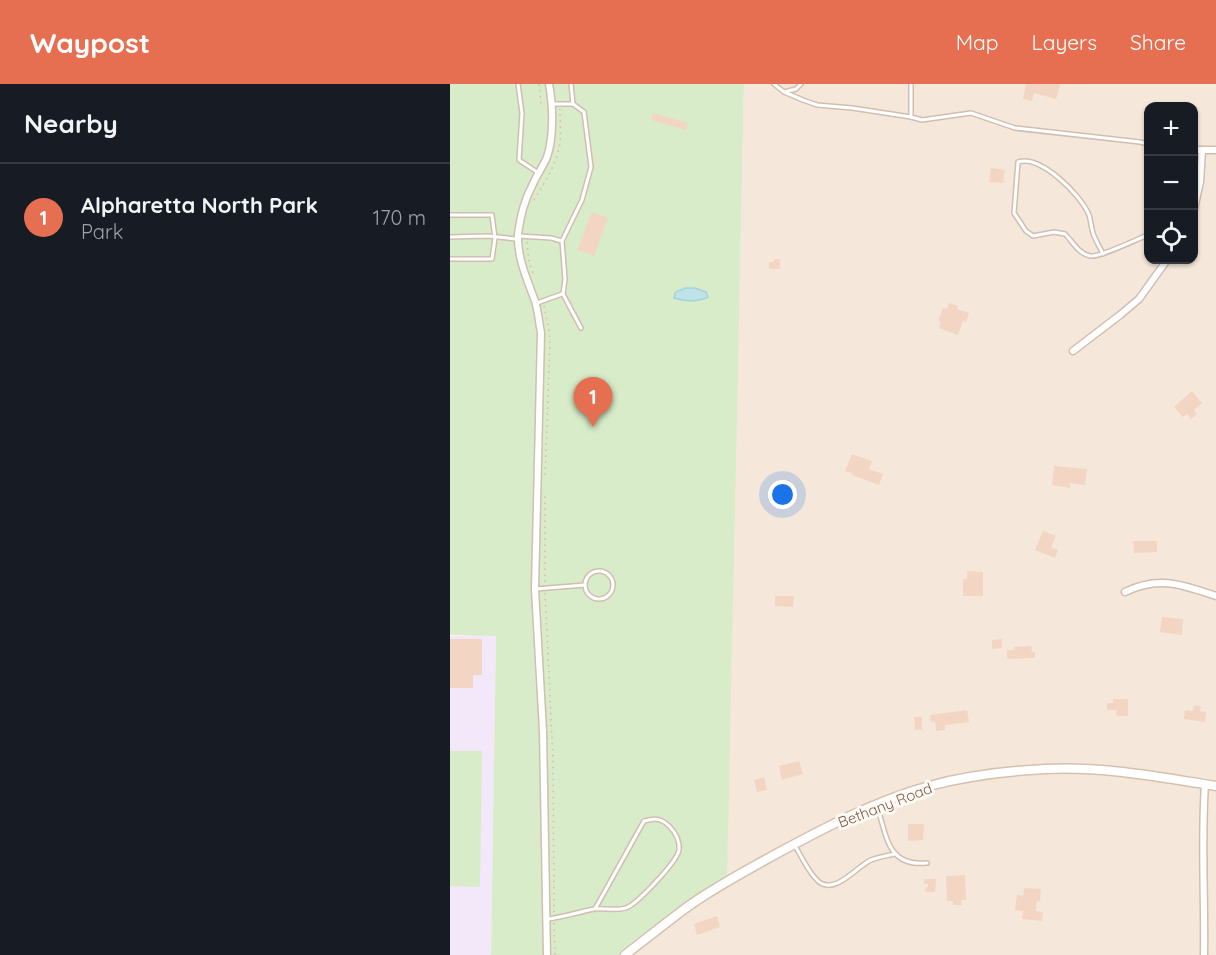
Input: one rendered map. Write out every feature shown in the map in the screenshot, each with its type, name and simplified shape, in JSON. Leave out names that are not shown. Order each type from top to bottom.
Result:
[{"type":"street","points":[[547,955],[543,731],[536,589],[541,333],[536,304],[522,266],[518,238],[520,218],[550,145],[552,104],[549,84]]},
{"type":"street","points":[[1198,150],[1216,150]]},
{"type":"street","points":[[1198,191],[1202,150]]},
{"type":"street","points":[[1074,351],[1139,299],[1164,264]]},
{"type":"street","points":[[1125,592],[1137,586],[1159,582],[1175,583],[1216,596]]},
{"type":"street","name":"Bethany Road","points":[[625,955],[688,906],[794,844],[877,804],[929,786],[995,773],[1046,769],[1091,769],[1216,786]]},
{"type":"street","points":[[1204,955],[1202,819],[1205,784]]},
{"type":"lane","points":[[518,84],[522,113],[519,160],[539,173]]},
{"type":"lane","points":[[571,84],[573,104]]},
{"type":"lane","points":[[774,84],[784,92],[817,105],[852,108],[922,120],[971,112],[1015,128],[1144,143]]},
{"type":"lane","points":[[784,92],[796,89],[801,84]]},
{"type":"lane","points":[[911,84],[911,117]]},
{"type":"lane","points":[[552,104],[573,104],[584,112],[591,167],[582,200],[562,241],[563,294],[580,328]]},
{"type":"lane","points":[[1103,254],[1093,235],[1090,216],[1082,203],[1062,181],[1038,164],[1024,160],[1018,162],[1014,213],[1026,231],[1033,236],[1054,232],[1065,234],[1082,253],[1092,257],[1103,254],[1144,237]]},
{"type":"lane","points":[[450,215],[492,214],[495,238],[492,259],[450,259]]},
{"type":"lane","points":[[450,237],[518,238],[527,236],[562,241]]},
{"type":"lane","points":[[536,304],[563,294]]},
{"type":"lane","points":[[601,572],[609,576],[613,585],[606,597],[597,599],[587,593],[585,585],[589,575],[601,572]]},
{"type":"lane","points":[[536,589],[585,585]]},
{"type":"lane","points":[[877,804],[894,854],[912,863],[927,863]]},
{"type":"lane","points":[[546,919],[595,909],[626,908],[634,903],[669,868],[678,854],[679,845],[674,831],[664,821],[653,818],[644,820],[595,909]]},
{"type":"lane","points":[[794,844],[811,872],[818,881],[825,885],[843,880],[870,861],[894,854]]},
{"type":"path","points":[[539,84],[541,104],[552,104]]},
{"type":"path","points":[[534,201],[556,158],[560,142],[560,104]]},
{"type":"path","points":[[527,236],[530,262],[535,279]]},
{"type":"path","points":[[543,301],[550,343],[545,480]]},
{"type":"path","points":[[545,491],[545,588],[553,760],[555,955]]},
{"type":"shaded area","points":[[744,84],[1216,84],[1216,955],[626,955],[740,272]]},
{"type":"shaded area","points":[[496,635],[491,955],[450,955],[450,636]]},
{"type":"green space","points":[[450,84],[744,84],[727,880],[626,955],[491,955],[496,636],[450,635]]},
{"type":"green space","points":[[450,751],[482,751],[480,887],[450,886]]},
{"type":"water","points":[[686,288],[706,292],[708,297],[691,301],[674,298],[675,293]]},
{"type":"building","points":[[1026,84],[1060,85],[1056,99],[1034,93],[1032,101],[1023,99]]},
{"type":"building","points":[[653,113],[688,123],[686,130],[651,120]]},
{"type":"building","points":[[991,168],[1005,170],[1003,183],[989,182]]},
{"type":"building","points":[[592,212],[608,218],[594,256],[577,250]]},
{"type":"building","points":[[774,259],[780,259],[780,269],[769,269],[769,262],[774,262]]},
{"type":"building","points":[[949,303],[969,313],[958,335],[939,328],[941,322],[938,321],[943,308],[947,309]]},
{"type":"building","points":[[1192,391],[1202,403],[1194,410],[1197,414],[1191,419],[1187,414],[1183,417],[1174,407]]},
{"type":"building","points":[[852,454],[872,461],[869,469],[883,474],[879,485],[845,471]]},
{"type":"building","points":[[1054,466],[1087,469],[1085,485],[1070,483],[1070,488],[1052,485]]},
{"type":"building","points":[[1043,531],[1056,536],[1051,547],[1058,550],[1055,558],[1035,550]]},
{"type":"building","points":[[1133,541],[1157,541],[1157,552],[1134,553]]},
{"type":"building","points":[[967,571],[983,572],[983,596],[963,596],[963,579],[967,579]]},
{"type":"building","points":[[775,596],[794,596],[793,607],[775,606]]},
{"type":"building","points":[[1162,617],[1183,619],[1182,635],[1160,632]]},
{"type":"building","points":[[450,639],[482,639],[482,675],[473,675],[473,688],[450,688]]},
{"type":"building","points":[[1002,639],[1002,648],[992,649],[992,640]]},
{"type":"building","points":[[1031,646],[1032,652],[1035,652],[1035,658],[1007,659],[1007,650],[1014,650],[1014,647]]},
{"type":"building","points":[[1113,699],[1128,699],[1128,716],[1116,716],[1117,710],[1107,710],[1107,703],[1113,703]]},
{"type":"building","points":[[1194,705],[1201,706],[1200,711],[1206,712],[1205,722],[1184,719],[1185,710],[1193,711]]},
{"type":"building","points":[[967,710],[969,722],[945,725],[945,730],[936,731],[935,721],[931,722],[930,715]]},
{"type":"building","points":[[914,717],[922,717],[922,730],[915,730]]},
{"type":"building","points":[[799,761],[803,774],[782,780],[779,766]]},
{"type":"building","points":[[764,777],[767,790],[757,792],[754,780]]},
{"type":"building","points":[[908,824],[924,824],[923,840],[908,841]]},
{"type":"building","points":[[965,875],[966,900],[961,900],[962,905],[953,905],[953,901],[947,901],[946,876]]},
{"type":"building","points":[[924,879],[936,879],[935,892],[925,892],[928,884],[924,884]]},
{"type":"building","points":[[1024,888],[1041,889],[1040,902],[1037,901],[1036,911],[1043,912],[1042,921],[1022,919],[1023,911],[1015,910],[1017,895],[1023,896]]},
{"type":"building","points":[[717,916],[720,927],[697,935],[694,924]]},
{"type":"place","name":"Alpharetta North Park","points":[[593,427]]}]
